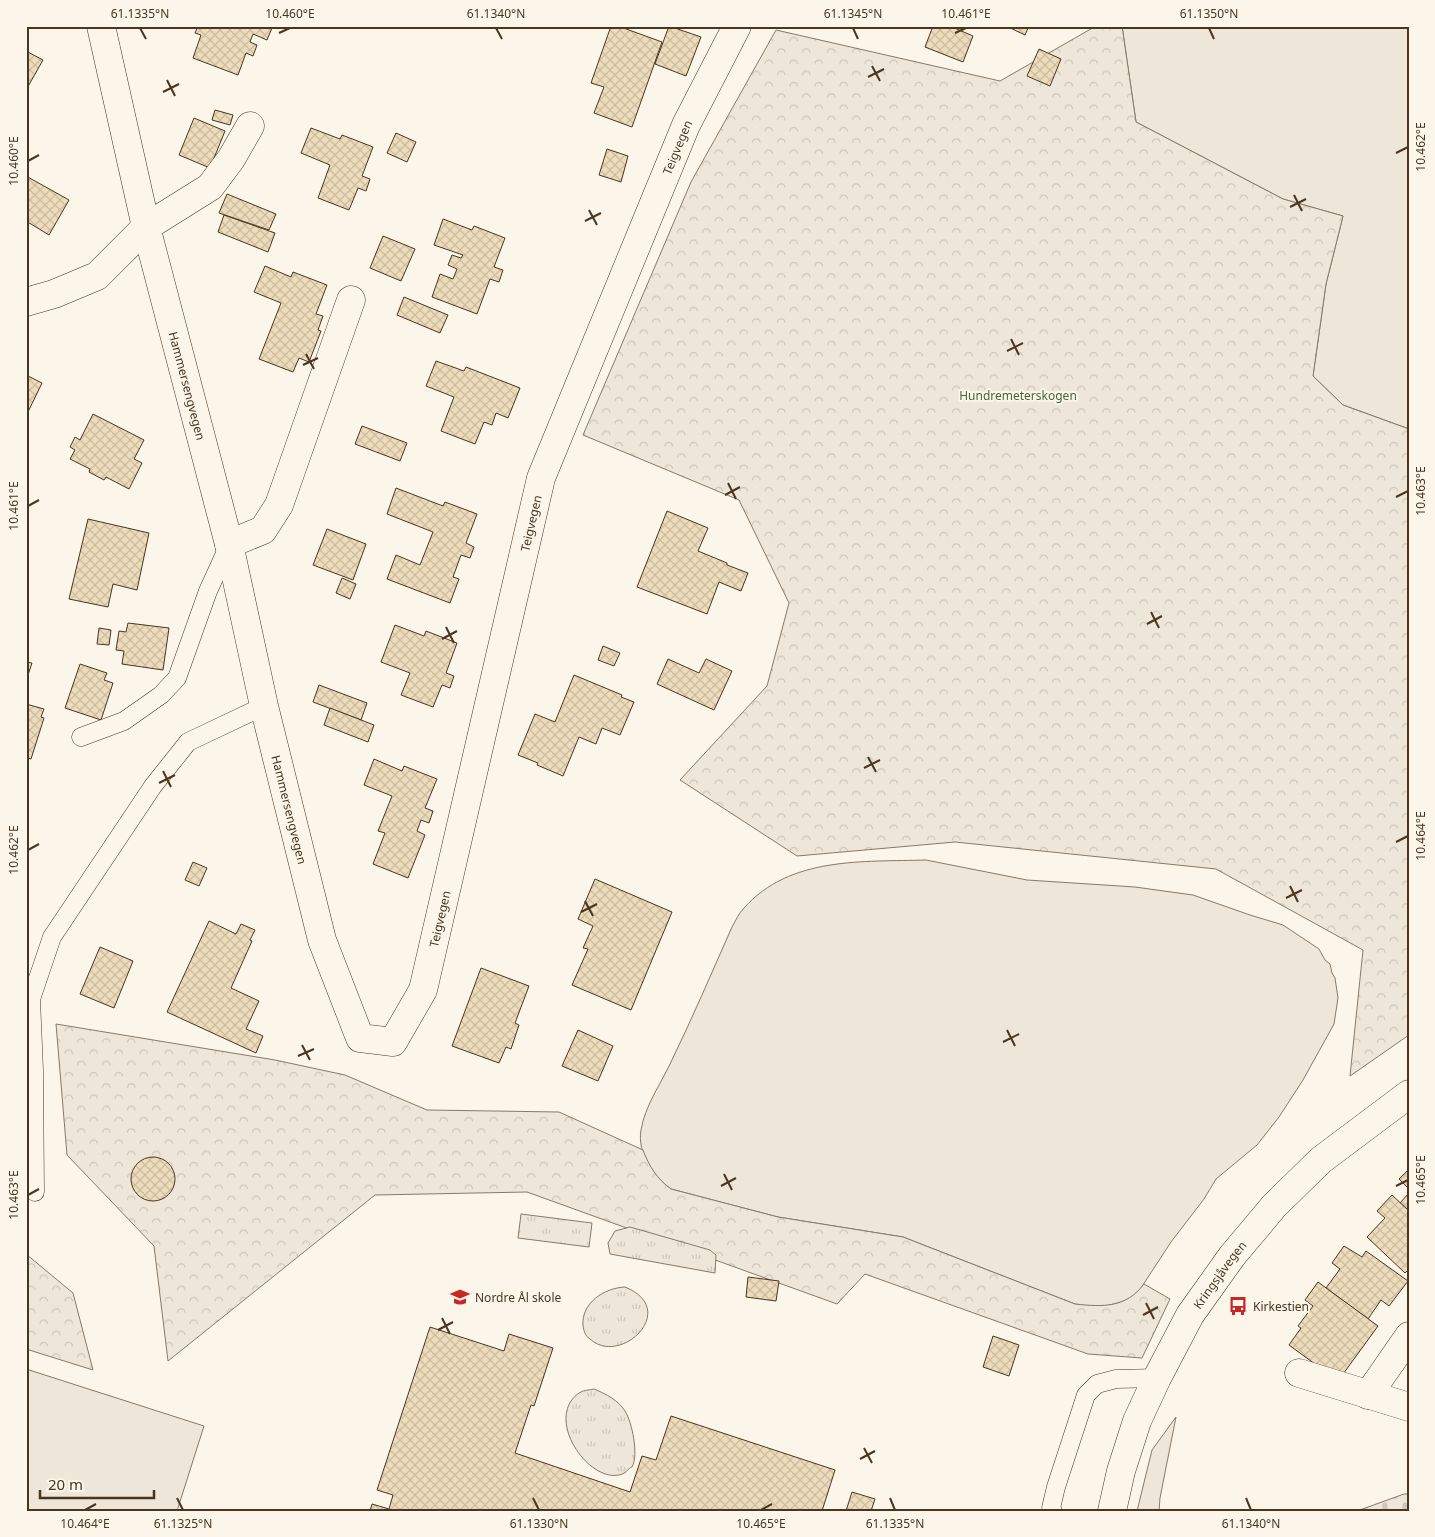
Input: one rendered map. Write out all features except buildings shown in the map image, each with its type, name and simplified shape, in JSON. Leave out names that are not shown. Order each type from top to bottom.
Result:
[{"type":"street","name":"Hammersengvegen","points":[[101,26],[146,227],[229,544],[264,706],[322,940],[360,1038],[393,1042]]},
{"type":"street","name":"Teigvegen","points":[[393,1042],[423,990],[540,478],[686,125],[736,26]]},
{"type":"street","points":[[26,302],[54,294],[97,276],[146,227],[210,187],[231,159],[250,126]]},
{"type":"street","points":[[229,544],[263,530],[279,505],[351,300]]},
{"type":"street","name":"Kringsjåvegen","points":[[1112,1511],[1121,1471],[1137,1421],[1157,1378],[1190,1315],[1232,1256],[1274,1206],[1321,1160],[1409,1094]]},
{"type":"street","points":[[1368,1395],[1409,1336]]},
{"type":"street","points":[[1300,1373],[1409,1407]]},
{"type":"lane","points":[[81,737],[124,721],[161,696],[176,678],[208,590],[229,544]]},
{"type":"lane","points":[[35,1192],[34,1070],[31,999],[52,937],[153,786],[188,742],[264,706]]},
{"type":"lane","points":[[1053,1511],[1051,1508],[1056,1487],[1086,1395],[1097,1384],[1116,1379],[1157,1378]]},
{"type":"green space","name":"Hundremeterskogen","points":[[1096,26],[1122,26],[1136,122],[1283,199],[1343,216],[1326,284],[1313,376],[1343,405],[1409,429],[1409,1035],[1350,1076],[1363,950],[1216,869],[955,842],[797,856],[680,780],[767,686],[789,603],[739,500],[583,435],[691,182],[776,30],[1000,81]]},
{"type":"green space","points":[[1122,26],[1409,26],[1409,429],[1343,405],[1313,376],[1326,284],[1343,216],[1283,199],[1136,122]]},
{"type":"green space","points":[[926,860],[1027,880],[1135,887],[1193,895],[1283,925],[1319,949],[1325,960],[1330,964],[1335,978],[1338,998],[1334,1024],[1303,1080],[1279,1117],[1257,1145],[1216,1179],[1139,1291],[1131,1298],[1110,1305],[1096,1307],[1075,1304],[903,1237],[778,1217],[671,1189],[658,1178],[644,1155],[640,1139],[646,1113],[732,927],[744,908],[762,891],[783,879],[805,870],[853,862]]},
{"type":"green space","points":[[56,1024],[275,1060],[345,1075],[427,1110],[559,1112],[643,1150],[654,1172],[671,1189],[778,1217],[903,1237],[1075,1304],[1095,1306],[1122,1302],[1130,1298],[1144,1284],[1170,1299],[1142,1358],[1088,1354],[865,1274],[837,1304],[527,1192],[375,1195],[168,1361],[154,1246],[67,1155]]},
{"type":"green space","points":[[521,1214],[592,1223],[589,1247],[518,1238]]},
{"type":"green space","points":[[630,1227],[710,1250],[716,1255],[715,1273],[610,1254],[608,1243],[615,1231]]},
{"type":"green space","points":[[26,1254],[73,1293],[93,1370],[26,1349]]},
{"type":"green space","points":[[625,1287],[641,1297],[647,1309],[646,1321],[640,1332],[629,1341],[616,1346],[602,1346],[588,1338],[585,1333],[583,1318],[586,1310],[595,1298],[609,1290]]},
{"type":"green space","points":[[26,1369],[204,1426],[177,1511],[26,1511]]},
{"type":"green space","points":[[594,1389],[615,1401],[628,1416],[634,1439],[635,1455],[632,1467],[626,1472],[614,1475],[600,1472],[587,1463],[569,1435],[566,1420],[569,1405],[579,1393]]},
{"type":"green space","points":[[1176,1417],[1159,1511],[1137,1511],[1152,1450]]},
{"type":"green space","points":[[1404,1494],[1409,1494],[1409,1511],[1357,1511]]},
{"type":"place","name":"Nordre Ål skole","points":[[460,1297]]},
{"type":"place","name":"Kirkestien","points":[[1238,1306]]}]
